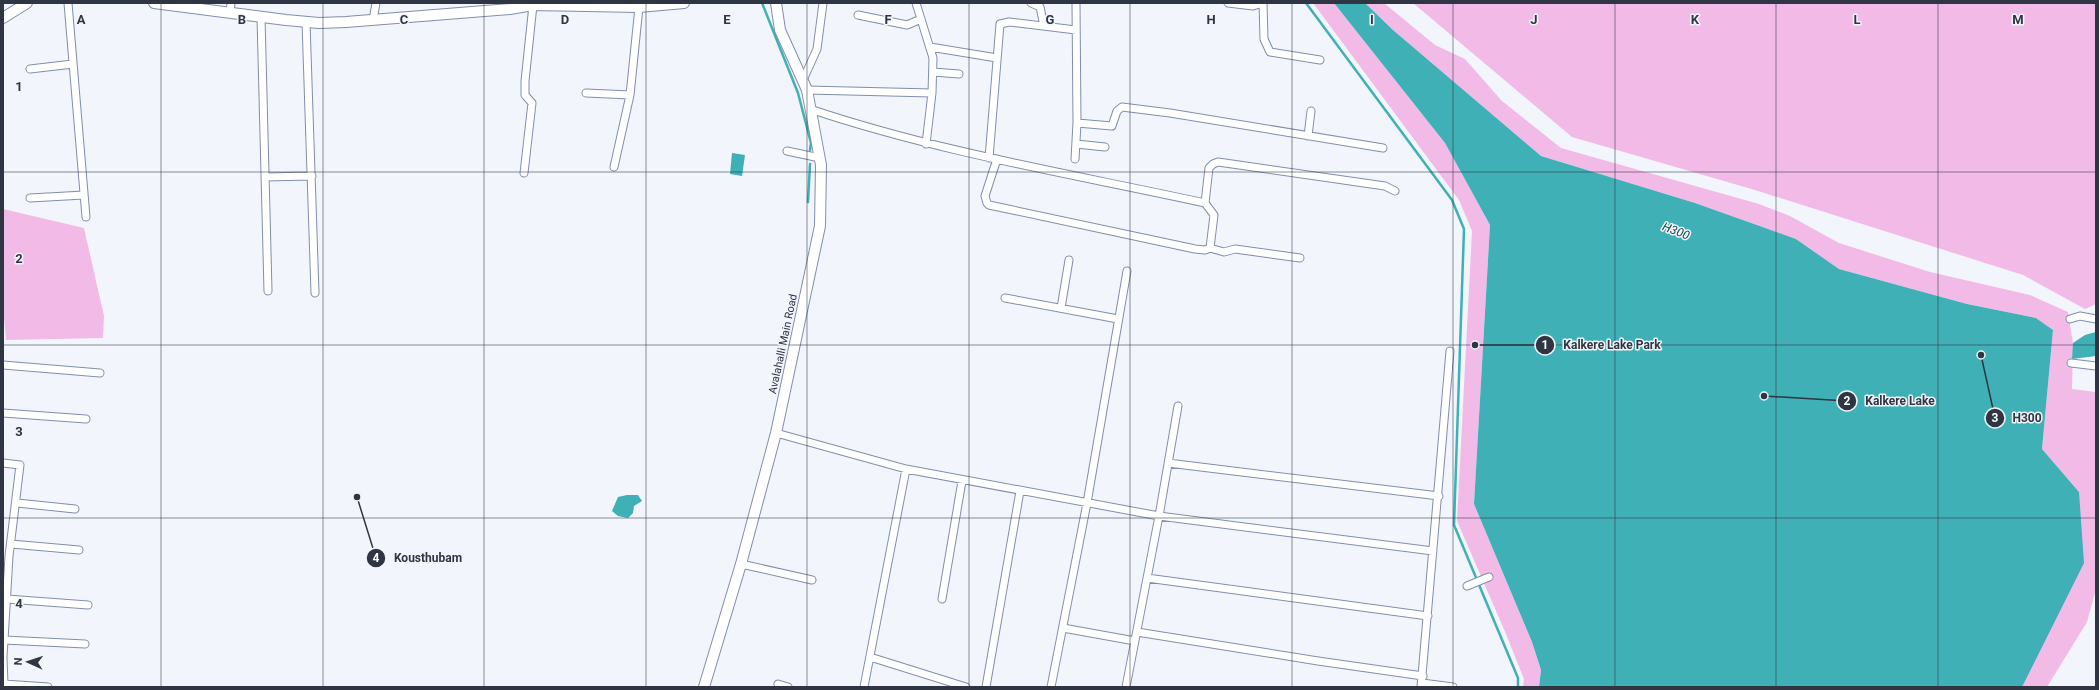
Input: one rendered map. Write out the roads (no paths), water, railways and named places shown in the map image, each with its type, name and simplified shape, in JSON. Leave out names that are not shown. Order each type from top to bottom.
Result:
[{"type":"main road","points":[[3,18],[27,3]]},
{"type":"main road","points":[[154,3],[231,8],[261,17],[306,22],[373,20],[480,7],[527,5],[601,5],[639,7],[684,3]]},
{"type":"main road","name":"Avalahalli Main Road","points":[[704,687],[741,564],[776,433],[820,226],[820,158],[807,90],[780,30],[776,3]]},
{"type":"street","points":[[68,3],[86,217]]},
{"type":"street","points":[[373,20],[376,3]]},
{"type":"street","points":[[803,80],[817,49],[823,3]]},
{"type":"street","points":[[916,3],[933,58],[932,93],[926,144]]},
{"type":"street","points":[[1031,3],[1040,8],[1044,26]]},
{"type":"street","points":[[1075,159],[1077,123],[1076,3]]},
{"type":"street","points":[[1228,3],[1253,6],[1263,3],[1264,39],[1270,52],[1320,60]]},
{"type":"street","points":[[524,173],[532,103],[525,95],[527,5]]},
{"type":"street","points":[[614,167],[630,95],[639,7]]},
{"type":"street","points":[[858,15],[907,25],[921,19]]},
{"type":"street","points":[[261,17],[268,291]]},
{"type":"street","points":[[3,18],[3,24]]},
{"type":"street","points":[[306,22],[315,293]]},
{"type":"street","points":[[989,158],[999,28],[1002,23],[1076,30]]},
{"type":"street","points":[[930,47],[997,58]]},
{"type":"street","points":[[30,70],[73,64]]},
{"type":"street","points":[[933,72],[959,74]]},
{"type":"street","points":[[807,90],[932,93]]},
{"type":"street","points":[[586,93],[630,95]]},
{"type":"street","points":[[1077,123],[1112,126],[1117,111],[1122,107],[1170,113],[1383,148]]},
{"type":"street","points":[[810,109],[926,144],[1205,203],[1214,215],[1210,248]]},
{"type":"street","points":[[1308,136],[1311,111]]},
{"type":"street","points":[[1076,144],[1105,147]]},
{"type":"street","points":[[787,151],[820,158]]},
{"type":"street","points":[[997,159],[986,196],[987,203],[990,204],[1195,249],[1205,250],[1210,248],[1224,252],[1235,249],[1300,258]]},
{"type":"street","points":[[1205,203],[1209,168],[1218,162],[1385,186],[1395,192]]},
{"type":"street","points":[[265,177],[312,176]]},
{"type":"street","points":[[30,198],[84,195]]},
{"type":"street","points":[[1061,308],[1069,260]]},
{"type":"street","points":[[1051,687],[1087,503],[1127,271]]},
{"type":"street","points":[[1005,298],[1118,319]]},
{"type":"street","points":[[2070,319],[2080,316],[2096,319]]},
{"type":"street","points":[[1422,682],[1439,496],[1450,351]]},
{"type":"street","points":[[2070,363],[2096,366]]},
{"type":"street","points":[[3,365],[100,373]]},
{"type":"street","points":[[1126,687],[1159,516],[1178,406]]},
{"type":"street","points":[[3,413],[86,419]]},
{"type":"street","points":[[776,433],[906,469],[1020,491],[1159,516],[1434,552]]},
{"type":"street","points":[[3,463],[20,465],[17,503],[5,579],[7,598],[3,657],[4,686],[48,687]]},
{"type":"street","points":[[1168,463],[1439,496]]},
{"type":"street","points":[[864,687],[906,469]]},
{"type":"street","points":[[942,599],[962,480]]},
{"type":"street","points":[[986,687],[1020,491]]},
{"type":"street","points":[[17,503],[75,509]]},
{"type":"street","points":[[11,544],[79,550]]},
{"type":"street","points":[[741,564],[812,580]]},
{"type":"street","points":[[1470,584],[1489,577]]},
{"type":"street","points":[[1147,578],[1428,616]]},
{"type":"street","points":[[7,598],[88,605]]},
{"type":"street","points":[[1063,628],[1135,640]]},
{"type":"street","points":[[1137,632],[1318,661],[1453,687]]},
{"type":"street","points":[[4,640],[85,644]]},
{"type":"street","points":[[870,657],[966,687]]},
{"type":"street","points":[[778,684],[788,687]]},
{"type":"water","points":[[1334,3],[1365,3],[1393,30],[1541,156],[1695,203],[1796,239],[1839,269],[1967,304],[2036,318],[2053,330],[2042,449],[2079,492],[2084,563],[2022,687],[1539,687],[1541,670],[1532,642],[1474,504],[1490,225],[1445,143]]},
{"type":"water","points":[[732,153],[745,155],[742,176],[730,174]]},
{"type":"water","points":[[2096,332],[2096,356],[2072,359],[2073,343],[2085,335]]},
{"type":"water","points":[[638,495],[642,501],[634,506],[633,513],[628,518],[618,516],[612,511],[618,497]]},
{"type":"waterway","points":[[762,3],[798,93],[811,143],[810,150]]},
{"type":"waterway","points":[[1306,3],[1452,200],[1464,229],[1454,525],[1518,678],[1518,687]]},
{"type":"waterway","points":[[808,202],[810,164]]},
{"type":"place","name":"Kalkere Lake Park","points":[[1475,345]]},
{"type":"place","name":"H300","points":[[1981,355]]},
{"type":"place","name":"Kalkere Lake","points":[[1764,396]]},
{"type":"place","name":"Kousthubam","points":[[357,497]]}]
